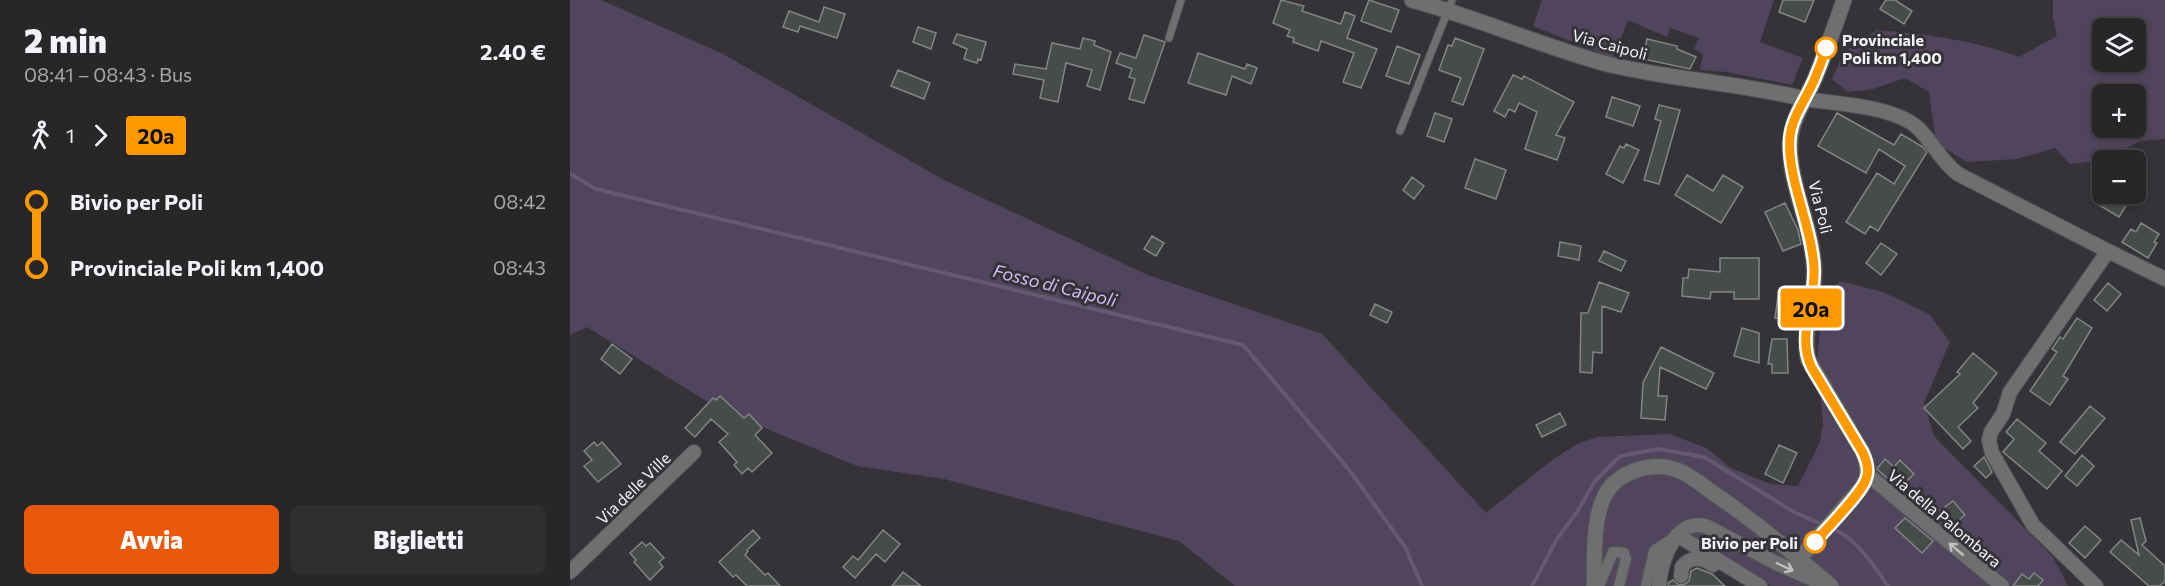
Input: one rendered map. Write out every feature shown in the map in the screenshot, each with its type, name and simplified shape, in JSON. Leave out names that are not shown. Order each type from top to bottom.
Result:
[{"type":"street","name":"Via Caipoli","points":[[1412,0],[1450,5],[1560,50],[1608,64],[1678,78],[1756,88],[1805,99]]},
{"type":"street","name":"Via Poli","points":[[1844,0],[1816,77],[1792,124],[1790,147],[1791,161],[1813,255],[1814,284],[1807,354],[1812,368],[1862,451],[1867,463],[1864,482]]},
{"type":"street","points":[[1805,99],[1883,112],[1905,120],[1920,131],[1943,160],[1958,174],[2165,279]]},
{"type":"street","points":[[2096,586],[2030,521],[1994,456],[1989,440],[1992,429],[2003,414],[2010,392],[2108,251]]},
{"type":"street","name":"Via delle Ville","points":[[570,572],[694,452]]},
{"type":"street","points":[[1594,586],[1597,529],[1605,496],[1614,483],[1621,478],[1645,468],[1669,468],[1685,474],[1737,510],[1830,586]]},
{"type":"street","points":[[1799,559],[1864,482]]},
{"type":"street","name":"Via della Palombara","points":[[1864,482],[2002,586]]},
{"type":"street","points":[[1646,586],[1654,551],[1690,526],[1704,526],[1776,563],[1830,586]]},
{"type":"street","points":[[1677,535],[1760,586]]},
{"type":"street","points":[[1659,586],[1663,563],[1677,535]]},
{"type":"street","points":[[1599,586],[1613,552],[1618,551],[1624,554],[1626,560],[1619,586]]},
{"type":"street","points":[[1681,576],[1681,569],[1685,563],[1699,558],[1708,561],[1734,578],[1741,579],[1746,576]]},
{"type":"lane","points":[[1169,38],[1181,0]]},
{"type":"lane","points":[[1400,131],[1450,5]]},
{"type":"shaded area","points":[[570,0],[601,0],[721,53],[944,180],[1148,275],[1322,334],[1486,513],[1552,460],[1579,443],[1597,437],[1670,434],[1708,449],[1729,467],[1770,484],[1798,486],[1820,442],[1823,424],[1817,357],[1824,301],[1840,281],[1883,292],[1929,314],[1950,342],[1924,403],[1934,436],[2053,557],[2068,586],[1770,586],[1736,564],[1675,538],[1659,586],[1235,586],[1179,541],[944,479],[857,466],[719,409],[587,327],[570,335]]},
{"type":"shaded area","points":[[1542,0],[1774,0],[1760,42],[1803,58],[1792,85],[1727,72],[1700,70],[1703,54],[1694,49],[1699,38],[1670,28],[1667,37],[1628,20],[1613,58],[1533,26]]},
{"type":"shaded area","points":[[2053,0],[2165,0],[2165,139],[2141,141],[2121,150],[2092,150],[2092,161],[2070,164],[2055,148],[2017,159],[1967,162],[1936,143],[1929,92],[1905,78],[1873,89],[1848,92],[1832,79],[1844,52],[1877,30],[1966,42],[2019,57],[2057,36],[2053,17]]},
{"type":"building","points":[[1281,0],[1304,6],[1302,11],[1341,24],[1345,12],[1355,16],[1347,38],[1377,49],[1361,88],[1343,82],[1354,53],[1321,41],[1318,51],[1293,42],[1294,38],[1287,36],[1290,30],[1273,23]]},
{"type":"building","points":[[1369,0],[1399,10],[1391,32],[1361,21]]},
{"type":"building","points":[[1783,0],[1814,0],[1805,22],[1779,12]]},
{"type":"building","points":[[1886,0],[1895,0],[1912,11],[1904,24],[1880,9]]},
{"type":"building","points":[[824,7],[845,14],[837,38],[800,26],[798,32],[783,27],[789,11],[819,22]]},
{"type":"building","points":[[918,27],[936,33],[931,49],[913,42]]},
{"type":"building","points":[[957,34],[986,42],[981,60],[978,59],[977,63],[964,59],[967,49],[953,43]]},
{"type":"building","points":[[1144,35],[1165,42],[1144,103],[1129,99],[1135,79],[1129,77],[1132,69],[1116,63],[1120,53],[1136,58]]},
{"type":"building","points":[[1083,38],[1095,41],[1094,45],[1111,52],[1100,90],[1087,86],[1092,70],[1066,63],[1058,102],[1040,98],[1044,80],[1013,74],[1015,64],[1046,69],[1052,43],[1080,49]]},
{"type":"building","points":[[1455,38],[1484,49],[1463,105],[1452,101],[1461,78],[1439,70],[1448,45],[1452,46]]},
{"type":"building","points":[[1647,39],[1677,46],[1677,49],[1696,57],[1690,69],[1643,59]]},
{"type":"building","points":[[1397,46],[1420,55],[1409,84],[1386,76]]},
{"type":"building","points":[[1198,53],[1245,69],[1247,64],[1257,68],[1251,84],[1232,76],[1226,95],[1188,83]]},
{"type":"building","points":[[898,70],[930,83],[924,99],[891,86]]},
{"type":"building","points":[[1513,75],[1522,79],[1524,76],[1574,102],[1556,135],[1565,138],[1557,160],[1525,149],[1537,112],[1519,103],[1515,112],[1509,109],[1505,117],[1494,111]]},
{"type":"building","points":[[1612,97],[1640,106],[1633,126],[1606,117]]},
{"type":"building","points":[[1659,105],[1680,110],[1659,184],[1644,180],[1661,121],[1655,119]]},
{"type":"building","points":[[1435,113],[1452,119],[1444,142],[1427,136]]},
{"type":"building","points":[[1837,113],[1894,145],[1901,134],[1923,147],[1927,152],[1878,231],[1870,226],[1865,234],[1846,222],[1877,173],[1894,184],[1905,166],[1879,149],[1866,173],[1818,146]]},
{"type":"building","points":[[1626,144],[1639,150],[1623,183],[1606,174],[1620,146],[1624,148]]},
{"type":"building","points":[[1475,159],[1506,170],[1496,199],[1465,188]]},
{"type":"building","points":[[1687,175],[1713,191],[1723,175],[1743,187],[1721,223],[1675,195]]},
{"type":"building","points":[[1412,177],[1424,186],[1414,199],[1403,190]]},
{"type":"building","points":[[1785,203],[1798,230],[1801,244],[1783,251],[1765,212]]},
{"type":"building","points":[[2100,204],[2127,204],[2119,217]]},
{"type":"building","points":[[2141,223],[2159,234],[2154,242],[2157,243],[2148,258],[2122,242],[2131,229],[2136,232]]},
{"type":"building","points":[[1152,236],[1164,243],[1156,256],[1144,249]]},
{"type":"building","points":[[1560,242],[1581,246],[1579,260],[1558,256]]},
{"type":"building","points":[[1881,243],[1897,254],[1881,275],[1866,263]]},
{"type":"building","points":[[1604,251],[1626,261],[1621,271],[1599,261]]},
{"type":"building","points":[[1720,258],[1759,258],[1759,299],[1734,299],[1734,292],[1711,292],[1710,299],[1682,296],[1683,278],[1688,278],[1689,269],[1720,272]]},
{"type":"building","points":[[1599,282],[1629,293],[1621,312],[1602,306],[1602,353],[1593,352],[1592,373],[1580,372],[1581,313],[1588,313]]},
{"type":"building","points":[[2108,283],[2121,294],[2107,311],[2094,300]]},
{"type":"building","points":[[1778,296],[1797,299],[1794,320],[1775,318]]},
{"type":"building","points":[[1375,304],[1392,312],[1387,323],[1370,315]]},
{"type":"building","points":[[2077,318],[2092,328],[2063,376],[2068,379],[2050,405],[2030,391],[2057,352],[2052,349],[2060,337],[2063,339]]},
{"type":"building","points":[[1742,328],[1759,333],[1759,363],[1734,356]]},
{"type":"building","points":[[1772,339],[1787,339],[1788,373],[1772,373],[1772,364],[1768,364]]},
{"type":"building","points":[[612,344],[632,359],[620,374],[601,359]]},
{"type":"building","points":[[1661,347],[1714,373],[1706,389],[1660,367],[1658,396],[1667,396],[1665,420],[1641,418],[1643,383]]},
{"type":"building","points":[[1973,353],[1997,373],[1973,403],[1978,408],[1958,427],[1971,441],[1963,449],[1924,408],[1960,374],[1957,372]]},
{"type":"building","points":[[720,396],[744,418],[749,414],[762,428],[755,435],[772,453],[752,472],[748,468],[742,474],[734,465],[737,462],[719,442],[728,434],[711,419],[695,437],[685,428],[713,398],[716,400]]},
{"type":"building","points":[[2090,406],[2105,418],[2075,454],[2060,442]]},
{"type":"building","points":[[1560,413],[1566,425],[1542,437],[1536,425]]},
{"type":"building","points":[[2017,419],[2046,443],[2039,451],[2062,471],[2047,489],[2003,452],[2014,439],[2006,432]]},
{"type":"building","points":[[594,442],[597,446],[602,442],[621,464],[598,482],[584,466],[592,460],[584,451]]},
{"type":"building","points":[[1779,445],[1797,453],[1783,483],[1765,474]]},
{"type":"building","points":[[2082,455],[2094,466],[2077,486],[2065,476]]},
{"type":"building","points":[[1984,457],[1992,472],[1986,478],[1974,466]]},
{"type":"building","points":[[1885,459],[1894,467],[1900,460],[1914,474],[1899,489],[1877,469]]},
{"type":"building","points":[[1953,501],[1965,515],[1949,528],[1937,513]]},
{"type":"building","points":[[1905,518],[1933,541],[1922,553],[1895,528]]},
{"type":"building","points":[[2140,518],[2146,541],[2142,545],[2165,566],[2165,581],[2160,586],[2149,586],[2110,552],[2121,540],[2139,555],[2131,520]]},
{"type":"building","points":[[2085,526],[2101,540],[2085,558],[2069,543]]},
{"type":"building","points":[[753,530],[760,538],[747,550],[745,555],[780,586],[747,586],[736,575],[733,577],[719,562]]},
{"type":"building","points":[[883,530],[900,544],[885,562],[876,554],[855,578],[843,567],[853,556],[858,560]]},
{"type":"building","points":[[642,542],[646,546],[650,543],[664,558],[659,562],[663,567],[650,580],[634,562],[636,560],[630,553]]},
{"type":"building","points":[[1697,568],[1712,574],[1725,586],[1668,586],[1668,583],[1673,580],[1679,585],[1685,584],[1689,581],[1691,571]]},
{"type":"building","points":[[903,572],[921,586],[892,586]]},
{"type":"building","points":[[2034,573],[2043,580],[2038,586],[2013,586],[2022,574],[2029,579]]},
{"type":"waterway","name":"Fosso di Caipoli","points":[[570,174],[596,189],[1243,345],[1350,471],[1405,547],[1422,586]]},
{"type":"waterway","name":"Fosso di Caipoli","points":[[1532,586],[1557,539],[1577,512],[1595,481],[1620,456],[1658,449],[1704,457],[1794,512],[1824,525]]},
{"type":"waterway","name":"Fosso di Caipoli","points":[[1831,528],[1857,545],[1888,586]]},
{"type":"bus line","name":"20a","points":[[1815,542],[1866,482],[1868,475],[1867,463],[1862,451],[1812,368],[1807,354],[1806,342],[1814,284],[1813,255],[1791,161],[1790,139],[1792,124],[1816,77],[1826,48]]},
{"type":"place","name":"Provinciale Poli km 1,400","points":[[1826,48]]},
{"type":"place","name":"Bivio per Poli","points":[[1815,542]]}]
